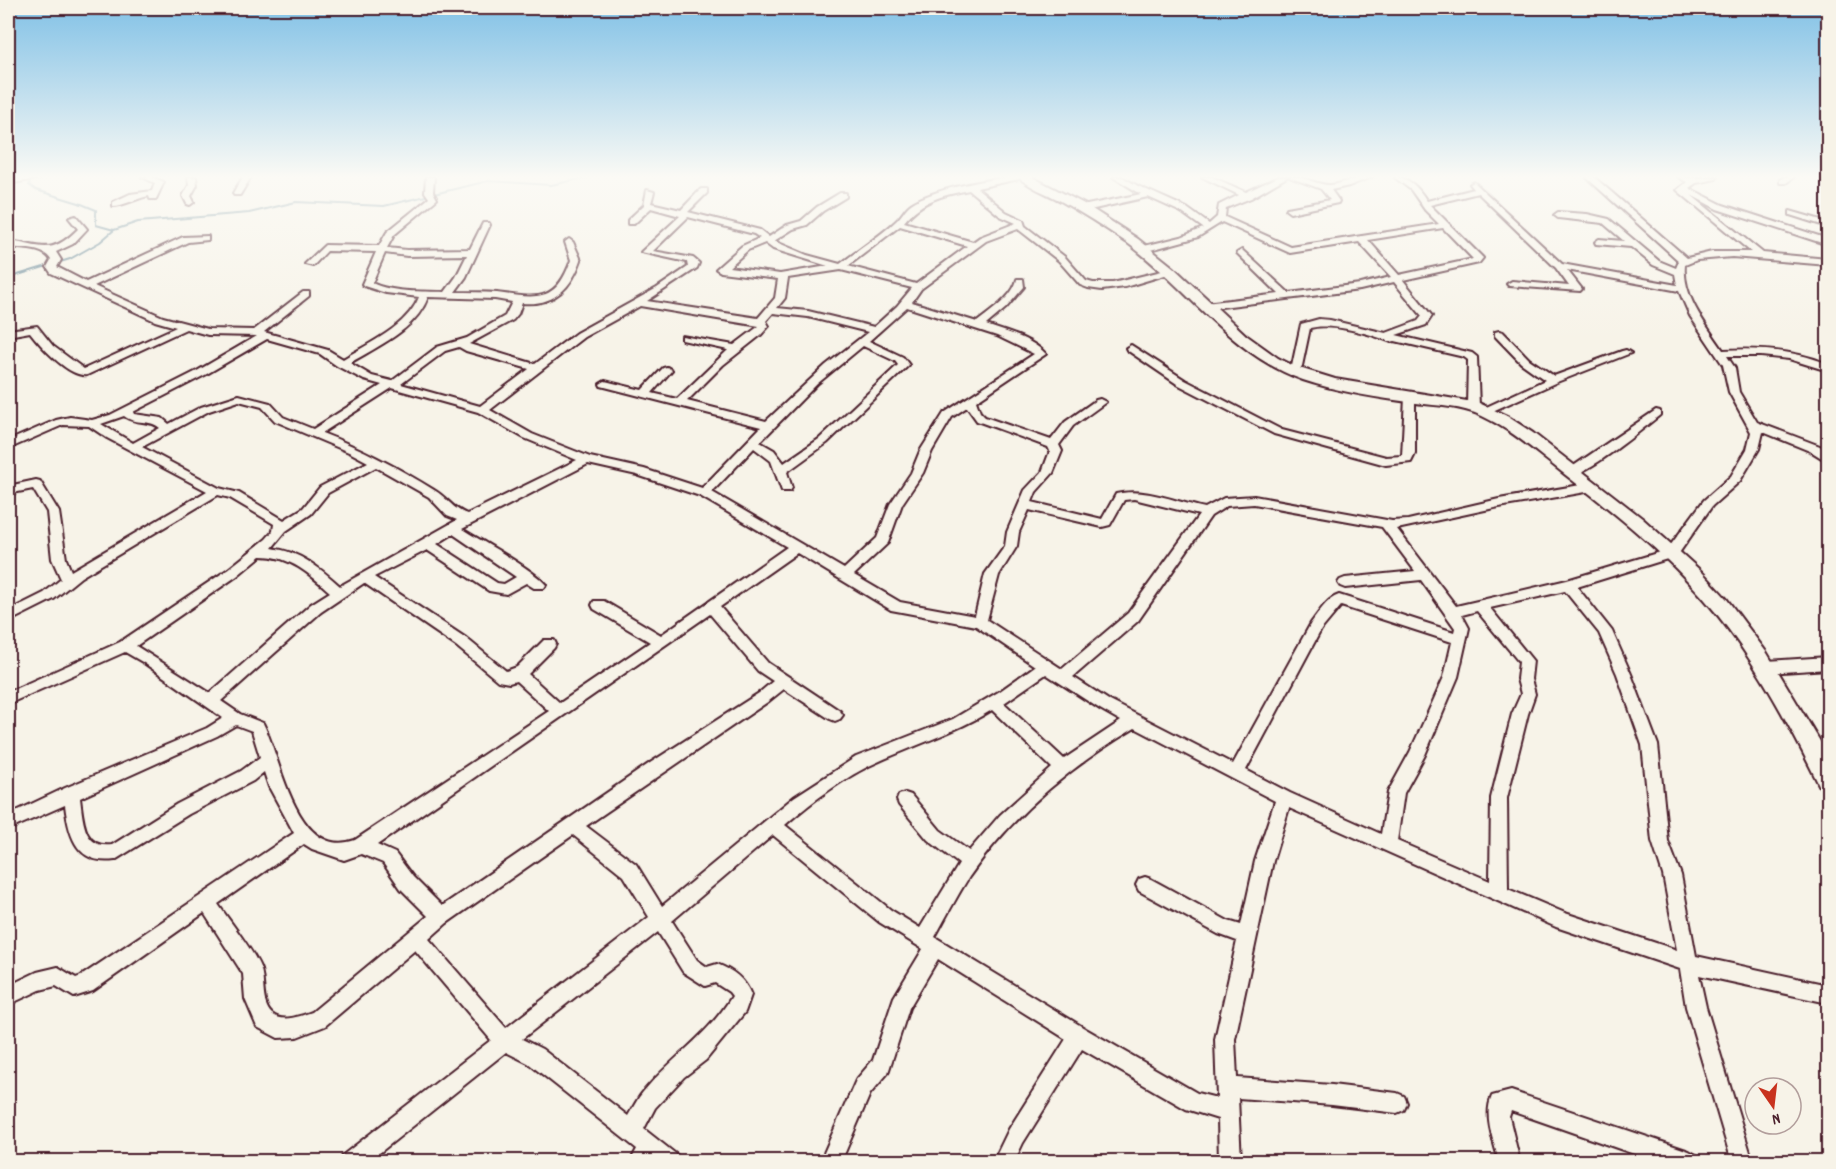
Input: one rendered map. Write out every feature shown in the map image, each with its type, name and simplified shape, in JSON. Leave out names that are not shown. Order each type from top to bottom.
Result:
[{"type":"street","points":[[52,260],[80,232]]},
{"type":"street","points":[[394,232],[382,250],[367,284],[387,291],[424,296],[448,295],[534,301],[545,299],[558,292],[574,267],[576,260],[569,242]]},
{"type":"street","points":[[448,295],[461,277],[483,232]]},
{"type":"street","points":[[482,410],[580,335],[660,290],[692,268],[694,263],[690,260],[646,252],[667,232]]},
{"type":"street","points":[[756,232],[776,248],[918,287]]},
{"type":"street","points":[[782,232],[745,248],[721,269],[781,276],[841,267],[888,232]]},
{"type":"street","points":[[928,232],[973,245]]},
{"type":"street","points":[[704,493],[767,426],[904,303],[918,287],[973,245],[1002,232]]},
{"type":"street","points":[[1028,232],[1047,245],[1089,287],[1112,287],[1170,272]]},
{"type":"street","points":[[1118,232],[1170,272],[1245,343],[1293,371],[1340,384],[1480,408],[1528,437],[1671,553],[1737,626],[1766,667],[1828,780]]},
{"type":"street","points":[[1143,249],[1201,232]]},
{"type":"street","points":[[1250,232],[1290,250],[1403,232]]},
{"type":"street","points":[[1205,306],[1397,280],[1476,261],[1478,258],[1452,232]]},
{"type":"street","points":[[1512,284],[1577,289],[1559,266],[1523,232]]},
{"type":"street","points":[[1619,232],[1656,263],[1678,272]]},
{"type":"street","points":[[1652,232],[1685,261]]},
{"type":"street","points":[[1731,232],[1763,257]]},
{"type":"street","points":[[1796,232],[1828,242]]},
{"type":"street","points":[[86,286],[186,239],[205,238]]},
{"type":"street","points":[[1361,238],[1426,316],[1422,323],[1393,333],[1389,336],[1391,339]]},
{"type":"street","points":[[1599,242],[1634,244]]},
{"type":"street","points":[[8,244],[28,246],[52,260],[60,275],[159,319],[208,332],[261,334],[324,352],[368,378],[482,410],[528,436],[587,459],[640,472],[704,493],[896,606],[980,622],[1045,667],[1133,721],[1284,798],[1388,845],[1562,921],[1688,963],[1811,988],[1828,994]]},
{"type":"street","points":[[310,264],[325,248],[407,253],[472,252]]},
{"type":"street","points":[[1242,253],[1286,296]]},
{"type":"street","points":[[1452,612],[1569,585],[1671,553],[1708,503],[1736,478],[1753,449],[1757,432],[1732,390],[1730,367],[1705,334],[1682,289],[1678,272],[1681,263],[1690,258],[1723,254],[1828,262]]},
{"type":"street","points":[[1559,266],[1682,289]]},
{"type":"street","points":[[761,321],[780,298],[784,279],[781,276]]},
{"type":"street","points":[[978,327],[1022,285],[1020,280]]},
{"type":"street","points":[[92,423],[126,411],[261,334],[306,294]]},
{"type":"street","points":[[341,364],[396,329],[415,313],[423,302],[424,296]]},
{"type":"street","points":[[513,314],[518,299]]},
{"type":"street","points":[[314,434],[392,385],[441,349],[471,340],[534,301]]},
{"type":"street","points":[[636,302],[708,316],[761,321]]},
{"type":"street","points":[[845,576],[883,540],[896,504],[917,473],[926,451],[948,415],[1041,354],[1036,349],[1014,339],[904,303]]},
{"type":"street","points":[[770,310],[808,314],[872,330]]},
{"type":"street","points":[[678,404],[705,374],[736,348],[759,333],[764,326],[761,321]]},
{"type":"street","points":[[1293,371],[1297,366],[1305,326],[1311,323],[1330,323],[1391,339],[1460,351],[1473,359],[1480,408]]},
{"type":"street","points":[[8,333],[33,328],[41,342],[58,358],[83,373],[183,327]]},
{"type":"street","points":[[1499,334],[1525,361],[1553,380]]},
{"type":"street","points":[[686,338],[736,348]]},
{"type":"street","points":[[781,470],[823,441],[904,365],[899,359],[860,341]]},
{"type":"street","points":[[462,344],[470,349],[537,368]]},
{"type":"street","points":[[1131,348],[1181,382],[1278,432],[1386,461],[1407,459],[1409,454],[1411,397]]},
{"type":"street","points":[[1480,408],[1626,352]]},
{"type":"street","points":[[1719,353],[1782,354],[1805,358],[1828,368]]},
{"type":"street","points":[[645,394],[667,370]]},
{"type":"street","points":[[605,384],[767,426]]},
{"type":"street","points":[[134,447],[205,409],[226,400],[239,398],[266,405],[279,419],[355,450],[433,494],[452,513],[468,519]]},
{"type":"street","points":[[970,399],[975,413]]},
{"type":"street","points":[[1053,445],[1069,424],[1100,402]]},
{"type":"street","points":[[956,408],[975,413],[991,424],[1053,445],[1056,451],[1047,473],[1031,490],[1013,532],[1011,546],[992,574],[980,622]]},
{"type":"street","points":[[126,411],[131,417],[158,420],[168,429]]},
{"type":"street","points":[[1573,472],[1586,465],[1656,413]]},
{"type":"street","points":[[8,446],[60,422],[70,420],[92,423],[216,491],[233,494],[259,511],[276,518],[280,523],[271,542],[232,573],[125,646],[8,698]]},
{"type":"street","points":[[1753,424],[1779,432],[1827,455]]},
{"type":"street","points":[[752,442],[775,456],[781,470],[780,478],[786,488]]},
{"type":"street","points":[[211,701],[316,608],[339,593],[468,519],[587,459]]},
{"type":"street","points":[[279,529],[307,511],[324,490],[375,463]]},
{"type":"street","points":[[8,490],[36,484],[53,512],[58,559],[68,580]]},
{"type":"street","points":[[1063,677],[1133,617],[1207,513],[1224,502],[1254,500],[1386,524],[1418,523],[1499,503],[1592,487]]},
{"type":"street","points":[[8,617],[49,596],[68,580],[216,491]]},
{"type":"street","points":[[1024,505],[1102,523],[1106,522],[1120,497],[1134,495],[1207,513]]},
{"type":"street","points":[[1386,524],[1462,628],[1451,677],[1417,755],[1396,792],[1388,845]]},
{"type":"street","points":[[452,528],[540,585]]},
{"type":"street","points":[[428,544],[494,588],[506,589],[528,576]]},
{"type":"street","points":[[125,646],[149,659],[235,718],[258,727],[277,787],[304,836],[318,844],[344,852],[361,846],[662,642],[795,548]]},
{"type":"street","points":[[258,552],[276,550],[288,554],[321,576],[339,593]]},
{"type":"street","points":[[1345,583],[1424,575]]},
{"type":"street","points":[[364,577],[461,642],[503,677],[509,678],[518,674],[549,644]]},
{"type":"street","points":[[1569,585],[1605,631],[1624,674],[1650,745],[1660,841],[1672,875],[1696,1007],[1743,1161]]},
{"type":"street","points":[[1236,773],[1316,627],[1331,606],[1339,600],[1460,639]]},
{"type":"street","points":[[599,605],[662,642]]},
{"type":"street","points":[[1480,606],[1526,661],[1524,679],[1528,694],[1520,714],[1499,798],[1499,894]]},
{"type":"street","points":[[712,607],[763,667],[835,715]]},
{"type":"street","points":[[1766,667],[1828,663]]},
{"type":"street","points":[[350,1161],[659,920],[742,853],[772,824],[800,802],[862,762],[958,723],[994,702],[1045,667]]},
{"type":"street","points":[[518,674],[559,711]]},
{"type":"street","points":[[206,901],[252,971],[255,999],[264,1020],[278,1028],[297,1027],[318,1019],[441,917],[764,697],[783,681]]},
{"type":"street","points":[[994,702],[1064,769]]},
{"type":"street","points":[[8,823],[212,732],[235,718]]},
{"type":"street","points":[[830,1161],[863,1087],[880,1066],[900,1004],[970,862],[1006,819],[1102,739],[1133,721]]},
{"type":"street","points":[[71,793],[76,827],[83,842],[95,854],[105,855],[115,852],[183,809],[233,785],[269,759]]},
{"type":"street","points":[[1230,1161],[1225,1039],[1264,861],[1284,798]]},
{"type":"street","points":[[904,800],[934,835],[970,862]]},
{"type":"street","points":[[772,824],[885,916],[1079,1036],[1193,1102],[1228,1111]]},
{"type":"street","points":[[574,826],[630,870],[659,920],[690,966],[705,977],[717,973],[736,985],[742,995],[738,1005],[699,1053],[677,1070],[648,1101],[631,1132]]},
{"type":"street","points":[[8,996],[37,981],[58,976],[74,988],[86,984],[304,836]]},
{"type":"street","points":[[361,846],[389,858],[407,883],[441,917]]},
{"type":"street","points":[[1146,885],[1224,928],[1248,936]]},
{"type":"street","points":[[417,939],[504,1040],[535,1056],[631,1132],[645,1155],[670,1161]]},
{"type":"street","points":[[1003,1161],[1016,1136],[1079,1036]]},
{"type":"street","points":[[1227,1087],[1332,1095],[1397,1103]]},
{"type":"street","points":[[1510,1161],[1498,1117],[1499,1103],[1511,1101],[1689,1161]]},
{"type":"waterway","points":[[8,278],[70,259],[100,242],[112,232]]}]
